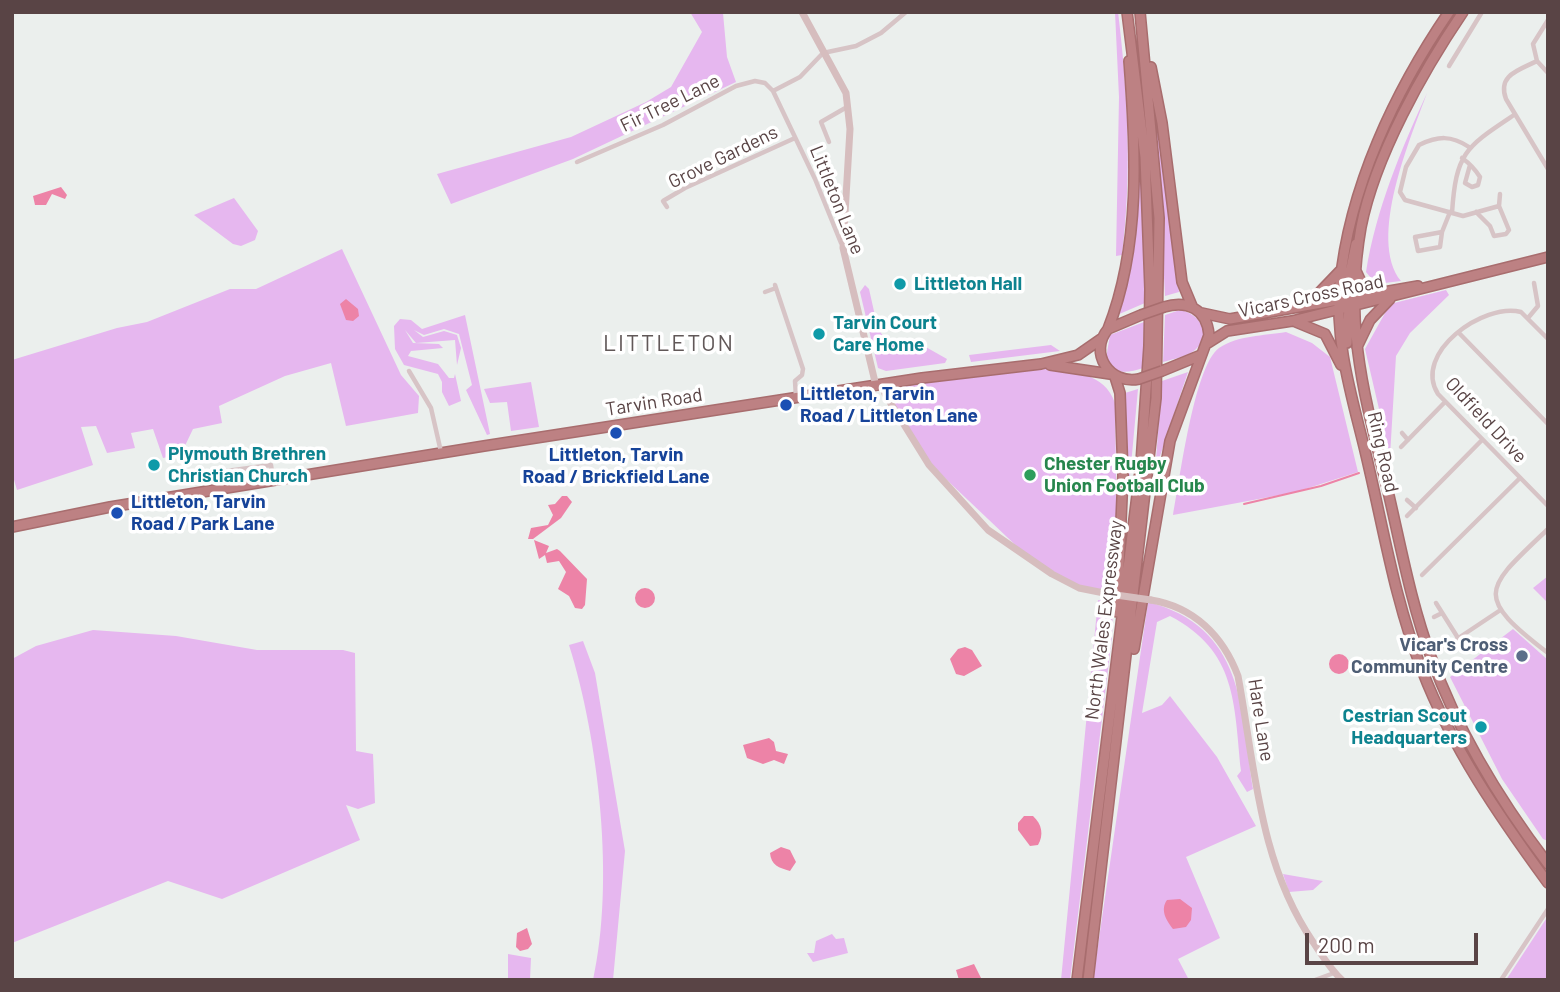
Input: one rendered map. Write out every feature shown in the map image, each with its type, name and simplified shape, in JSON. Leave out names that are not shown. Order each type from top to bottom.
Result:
[{"type":"highway","points":[[1041,364],[1078,355],[1101,339],[1108,329],[1123,284],[1134,179],[1127,12]]},
{"type":"highway","name":"North Wales Expressway","points":[[1077,980],[1141,463],[1150,289],[1145,157],[1127,12]]},
{"type":"highway","name":"Ring Road","points":[[1449,12],[1413,69],[1387,123],[1362,188],[1342,268],[1346,303],[1403,556],[1431,657],[1471,747],[1497,792],[1548,864]]},
{"type":"highway","name":"Ring Road","points":[[1463,12],[1432,61],[1397,128],[1362,226],[1356,269],[1346,303],[1343,351],[1407,625],[1422,670],[1465,761],[1490,803],[1548,883]]},
{"type":"highway","points":[[1122,702],[1132,660],[1168,452],[1183,399],[1209,330],[1182,282],[1162,122],[1140,15]]},
{"type":"highway","name":"North Wales Expressway","points":[[1088,980],[1151,464],[1159,344],[1159,218],[1140,15]]},
{"type":"highway","points":[[1346,303],[1352,253],[1362,226]]},
{"type":"highway","name":"Vicars Cross Road","points":[[1108,329],[1164,307],[1180,304],[1230,319],[1398,295],[1548,257]]},
{"type":"highway","points":[[1282,312],[1317,295],[1342,268]]},
{"type":"highway","points":[[1356,269],[1362,284],[1377,292]]},
{"type":"highway","name":"Vicars Cross Road","points":[[1113,375],[1139,379],[1163,371],[1203,351],[1214,337],[1227,331],[1293,321],[1377,292],[1429,285]]},
{"type":"highway","points":[[1356,351],[1360,337],[1377,309],[1398,295]]},
{"type":"highway","points":[[1293,321],[1317,328],[1329,338],[1350,386]]},
{"type":"highway","points":[[1101,339],[1102,358],[1120,393],[1123,475],[1117,655]]},
{"type":"highway","points":[[1041,364],[1113,375]]},
{"type":"highway","name":"Tarvin Road","points":[[12,527],[221,488],[441,453],[796,397],[1041,364]]},
{"type":"street","points":[[802,12],[846,93],[850,129],[843,248]]},
{"type":"street","points":[[773,91],[800,77],[823,52],[856,46],[881,33],[906,12]]},
{"type":"street","points":[[1449,66],[1482,12]]},
{"type":"street","points":[[1548,20],[1533,44],[1537,61],[1548,74]]},
{"type":"street","points":[[1537,61],[1504,80],[1503,94],[1548,169]]},
{"type":"street","name":"Fir Tree Lane","points":[[577,162],[663,125],[746,82],[765,83],[773,91]]},
{"type":"street","name":"Littleton Lane","points":[[773,91],[843,248],[879,385]]},
{"type":"street","points":[[829,142],[821,122],[847,107]]},
{"type":"street","points":[[1442,232],[1415,237],[1418,251],[1440,247],[1442,232],[1451,212],[1455,176],[1469,147],[1514,115]]},
{"type":"street","name":"Grove Gardens","points":[[667,208],[662,199],[795,138]]},
{"type":"street","points":[[1469,147],[1456,138],[1430,140],[1414,150],[1404,171],[1401,197],[1463,216],[1499,206]]},
{"type":"street","points":[[1462,158],[1470,165],[1480,180],[1478,186],[1472,187],[1465,183],[1470,165]]},
{"type":"street","points":[[1476,212],[1490,226],[1494,236],[1506,234],[1509,230],[1499,206],[1500,194]]},
{"type":"street","points":[[1534,283],[1538,306],[1528,318],[1548,339]]},
{"type":"street","points":[[765,292],[776,287],[803,369],[802,375],[795,381],[796,397]]},
{"type":"street","name":"Oldfield Drive","points":[[1528,318],[1521,312],[1504,309],[1476,320],[1439,353],[1431,370],[1433,386],[1445,402],[1548,506]]},
{"type":"street","points":[[1459,333],[1548,424]]},
{"type":"street","points":[[409,371],[431,408],[441,453]]},
{"type":"street","name":"Hare Lane","points":[[879,385],[929,465],[988,530],[1052,574],[1079,588],[1171,604],[1207,626],[1232,659],[1238,676],[1258,800],[1273,857],[1300,923],[1334,973],[1342,980]]},
{"type":"street","points":[[1401,447],[1445,402]]},
{"type":"street","points":[[1402,433],[1408,440]]},
{"type":"street","points":[[1407,516],[1482,440]]},
{"type":"street","points":[[221,488],[219,472],[271,465],[273,480]]},
{"type":"street","points":[[1422,575],[1426,566],[1520,478]]},
{"type":"street","points":[[1408,499],[1416,508]]},
{"type":"street","points":[[1548,529],[1500,577],[1496,593],[1499,611],[1548,653]]},
{"type":"street","points":[[1436,603],[1458,638]]},
{"type":"street","points":[[1445,646],[1499,611]]},
{"type":"street","points":[[1434,617],[1442,613]]},
{"type":"street","points":[[1501,980],[1548,909]]},
{"type":"street","points":[[1315,980],[1334,973]]},
{"type":"shaded area","points":[[690,12],[723,13],[727,57],[736,82],[573,159],[451,204],[437,174],[571,137],[646,102],[671,87],[702,32]]},
{"type":"shaded area","points":[[1115,12],[1118,12],[1128,134],[1125,225],[1122,255],[1116,256],[1119,97]]},
{"type":"shaded area","points":[[1427,93],[1403,161],[1390,215],[1388,240],[1392,263],[1401,281],[1376,284],[1366,272],[1376,225],[1399,158]]},
{"type":"shaded area","points":[[1136,120],[1141,151],[1145,303],[1117,315],[1131,266],[1136,204]]},
{"type":"shaded area","points":[[1156,125],[1159,125],[1179,292],[1165,296]]},
{"type":"shaded area","points":[[61,187],[67,195],[65,199],[52,194],[46,205],[35,205],[33,196]]},
{"type":"shaded area","points":[[234,198],[258,231],[255,240],[241,246],[233,244],[194,215]]},
{"type":"shaded area","points":[[342,249],[401,375],[419,396],[418,413],[346,426],[331,363],[285,376],[219,406],[222,423],[193,429],[181,454],[163,458],[153,429],[131,433],[135,448],[107,453],[96,426],[81,427],[93,465],[17,490],[12,473],[12,360],[117,328],[147,322],[230,289],[256,289]]},
{"type":"shaded area","points":[[865,285],[869,289],[878,329],[886,340],[906,346],[924,346],[947,359],[945,363],[886,371],[878,368],[860,292]]},
{"type":"shaded area","points":[[1446,290],[1449,295],[1410,333],[1396,356],[1390,456],[1365,349],[1390,304]]},
{"type":"shaded area","points":[[346,299],[358,309],[359,316],[353,321],[346,320],[340,304]]},
{"type":"shaded area","points":[[1180,310],[1198,320],[1204,332],[1203,338],[1201,344],[1192,352],[1163,362],[1165,315]]},
{"type":"shaded area","points":[[465,315],[490,434],[487,435],[466,390],[472,385],[459,334],[444,329],[424,335],[414,330],[423,337],[444,331],[457,335],[461,348],[457,365],[455,340],[416,343],[405,330],[413,343],[439,344],[443,348],[411,351],[408,356],[438,364],[449,378],[454,378],[455,374],[461,401],[449,406],[438,374],[404,365],[395,349],[394,326],[400,319],[411,320],[422,329]]},
{"type":"shaded area","points":[[1144,322],[1143,368],[1121,372],[1112,368],[1106,358],[1110,335]]},
{"type":"shaded area","name":"Chester Rugby Union Football Club","points":[[1286,332],[1312,343],[1330,357],[1358,472],[1296,492],[1173,515],[1195,399],[1210,359],[1219,348],[1235,341]]},
{"type":"shaded area","points":[[1051,345],[1060,351],[971,362],[969,355]]},
{"type":"shaded area","name":"Chester Rugby Union Football Club","points":[[1045,369],[1077,373],[1095,379],[1110,393],[1115,403],[1117,539],[1109,594],[1079,588],[1027,556],[930,464],[894,404],[897,389],[903,385]]},
{"type":"shaded area","points":[[1188,372],[1159,459],[1156,459],[1162,381]]},
{"type":"shaded area","points":[[531,382],[539,427],[511,431],[507,402],[490,403],[484,389]]},
{"type":"shaded area","points":[[1138,389],[1129,487],[1127,487],[1125,393]]},
{"type":"shaded area","points":[[562,496],[567,496],[572,502],[561,518],[533,539],[528,539],[531,528],[548,525],[553,515],[548,505],[555,504]]},
{"type":"shaded area","points":[[534,540],[549,546],[546,553],[557,549],[560,551],[587,579],[585,605],[582,609],[575,608],[569,596],[558,589],[566,572],[559,561],[547,563],[545,555],[539,559]]},
{"type":"shaded area","points":[[1548,576],[1548,603],[1533,588]]},
{"type":"shaded area","points":[[645,588],[652,591],[655,598],[652,605],[645,608],[638,605],[635,598],[638,591]]},
{"type":"shaded area","points":[[1098,600],[1113,601],[1112,637],[1070,980],[1061,980]]},
{"type":"shaded area","points":[[1148,602],[1180,614],[1203,630],[1220,651],[1232,674],[1240,700],[1253,789],[1247,792],[1237,776],[1241,771],[1233,701],[1220,662],[1208,645],[1192,630],[1170,616],[1157,622],[1142,713],[1162,705],[1170,696],[1217,757],[1256,826],[1186,857],[1220,938],[1178,959],[1189,980],[1093,980]]},
{"type":"shaded area","points":[[1513,629],[1548,660],[1548,841],[1543,839],[1502,779],[1450,677]]},
{"type":"shaded area","points":[[93,630],[176,636],[257,650],[343,650],[355,653],[356,751],[373,754],[375,803],[358,809],[346,805],[360,840],[222,899],[168,881],[12,943],[12,659],[36,646]]},
{"type":"shaded area","points":[[583,641],[595,673],[625,851],[613,980],[593,980],[600,941],[603,900],[600,811],[589,724],[569,645]]},
{"type":"shaded area","points":[[965,647],[972,650],[982,666],[964,676],[956,674],[950,659],[958,649]]},
{"type":"shaded area","points":[[1339,654],[1346,657],[1349,664],[1346,671],[1339,674],[1332,671],[1329,664],[1332,657]]},
{"type":"shaded area","points":[[769,738],[774,742],[776,751],[788,754],[784,764],[774,760],[763,764],[747,758],[743,745]]},
{"type":"shaded area","points":[[1024,816],[1033,816],[1040,826],[1038,845],[1030,846],[1018,830],[1018,823]]},
{"type":"shaded area","points":[[781,847],[790,850],[796,862],[790,871],[782,869],[772,860],[770,853]]},
{"type":"shaded area","points":[[1283,874],[1323,881],[1313,890],[1289,892]]},
{"type":"shaded area","points":[[1180,899],[1192,908],[1191,920],[1186,927],[1173,929],[1166,919],[1164,907],[1167,900]]},
{"type":"shaded area","points":[[1548,916],[1548,980],[1506,980]]},
{"type":"shaded area","points":[[527,928],[532,944],[528,949],[520,951],[516,947],[517,933]]},
{"type":"shaded area","points":[[832,934],[836,939],[844,938],[848,953],[813,962],[807,953],[814,953],[816,941]]},
{"type":"shaded area","points":[[508,954],[531,958],[530,980],[508,980]]},
{"type":"shaded area","points":[[974,964],[982,980],[959,980],[956,970]]},
{"type":"waterway","points":[[1244,504],[1321,486],[1359,473]]},
{"type":"place","name":"Littleton Hall","points":[[900,284]]},
{"type":"place","name":"Tarvin Court Care Home","points":[[819,334]]},
{"type":"place","name":"Littleton, Tarvin Road / Littleton Lane","points":[[786,405]]},
{"type":"place","name":"Littleton, Tarvin Road / Brickfield Lane","points":[[616,433]]},
{"type":"place","name":"Plymouth Brethren Christian Church","points":[[154,465]]},
{"type":"place","name":"Chester Rugby Union Football Club","points":[[1030,475]]},
{"type":"place","name":"Littleton, Tarvin Road / Park Lane","points":[[117,513]]},
{"type":"place","name":"Vicar's Cross Community Centre","points":[[1522,656]]},
{"type":"place","name":"Cestrian Scout Headquarters","points":[[1481,727]]},
{"type":"district","name":"LITTLETON","points":[[669,343]]}]
